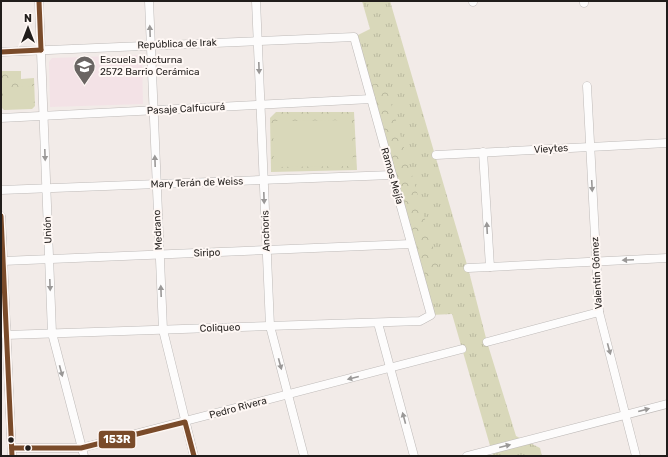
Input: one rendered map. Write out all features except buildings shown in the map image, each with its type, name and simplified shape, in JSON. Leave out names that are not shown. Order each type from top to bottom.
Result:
[{"type":"street","name":"Unión","points":[[39,1],[52,333],[82,452]]},
{"type":"street","name":"Medrano","points":[[149,1],[163,330],[194,456]]},
{"type":"street","name":"Anchoris","points":[[256,1],[270,326],[304,456]]},
{"type":"street","name":"República de Irak","points":[[1,52],[354,37]]},
{"type":"street","name":"Ramos Mejía","points":[[354,37],[431,315]]},
{"type":"street","name":"Valentín Gómez","points":[[587,86],[599,312],[636,456]]},
{"type":"street","name":"Pasaje Calfucurá","points":[[1,118],[371,99]]},
{"type":"street","name":"Vieytes","points":[[436,155],[667,143]]},
{"type":"street","points":[[483,152],[490,267]]},
{"type":"street","name":"Mary Terán de Weiss","points":[[1,190],[392,175]]},
{"type":"street","points":[[1,216],[12,452]]},
{"type":"street","name":"Siripo","points":[[3,261],[412,244]]},
{"type":"street","points":[[468,268],[667,258]]},
{"type":"street","points":[[487,342],[599,312]]},
{"type":"street","name":"Coliqueo","points":[[6,335],[378,323],[420,321],[431,315]]},
{"type":"street","points":[[378,323],[414,456]]},
{"type":"street","name":"Pedro Rivera","points":[[12,452],[82,452],[288,394],[462,349]]},
{"type":"street","points":[[467,456],[667,404]]},
{"type":"shaded area","points":[[142,55],[143,104],[50,107],[49,62],[52,58]]},
{"type":"green space","points":[[362,1],[390,1],[468,268],[487,342],[516,436],[540,448],[542,456],[493,456],[452,314],[431,315],[354,37],[370,29]]},
{"type":"green space","points":[[1,71],[21,71],[21,79],[34,78],[35,106],[32,109],[4,110],[1,107]]},
{"type":"green space","points":[[382,82],[385,83],[441,274],[426,278],[371,85]]},
{"type":"green space","points":[[33,86],[34,106],[3,107],[3,88]]},
{"type":"green space","points":[[276,112],[354,112],[357,170],[271,172],[270,118]]},
{"type":"green space","points":[[352,120],[353,166],[274,167],[273,121]]},
{"type":"transit line","name":"153R","points":[[39,1],[41,50]]},
{"type":"transit line","name":"153R","points":[[1,52],[41,50]]},
{"type":"transit line","name":"153R","points":[[1,216],[12,456]]},
{"type":"transit line","name":"153R","points":[[12,448],[81,448],[185,422],[194,456]]},
{"type":"place","name":"Escuela Nocturna 2572 Barrio Cerámica","points":[[84,86]]}]
